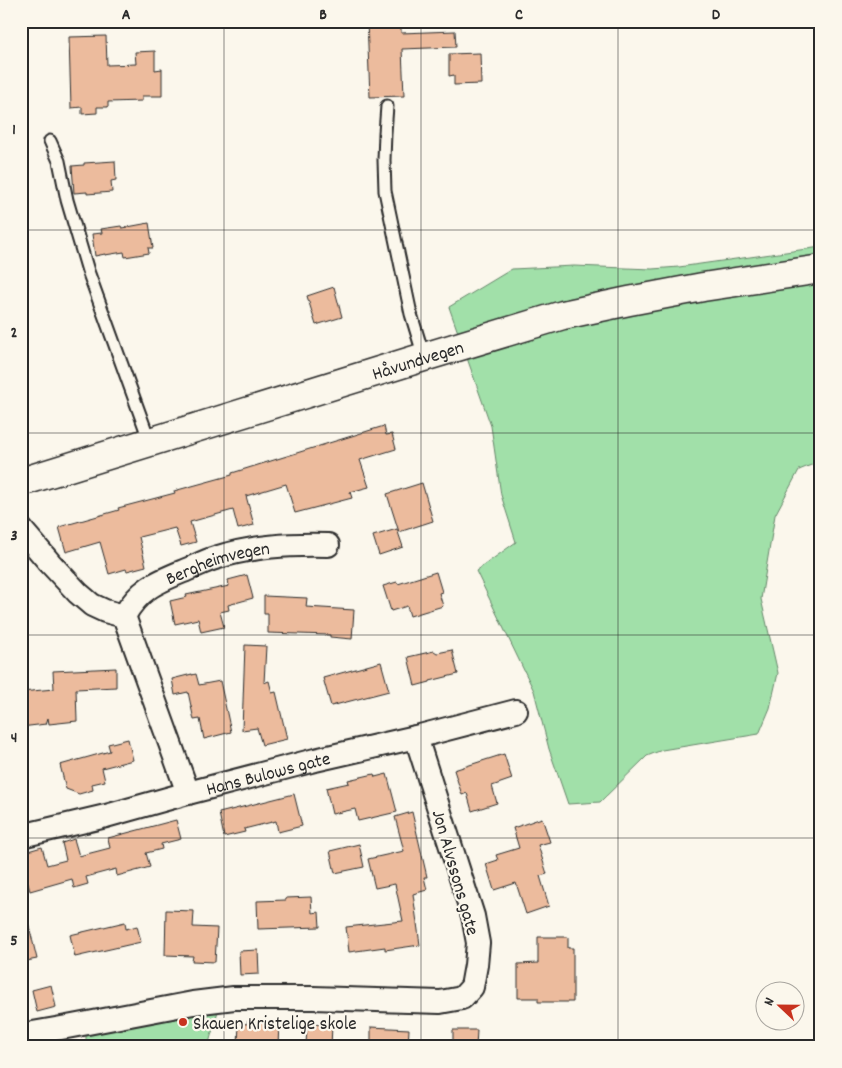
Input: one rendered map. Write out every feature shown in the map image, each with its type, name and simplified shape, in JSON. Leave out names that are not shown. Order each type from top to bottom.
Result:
[{"type":"main road","name":"Håvundvegen","points":[[21,482],[563,315],[703,286],[821,268]]},
{"type":"street","points":[[21,529],[78,593],[92,605],[124,616],[188,793]]},
{"type":"street","name":"Bergheimvegen","points":[[124,616],[131,604],[142,592],[154,584],[213,558],[268,546],[328,545]]},
{"type":"street","name":"Hans Bulows gate","points":[[21,836],[106,816],[315,760],[416,737],[516,710]]},
{"type":"street","name":"Jon Alvssons gate","points":[[21,1035],[70,1037],[193,1003],[234,998],[313,998],[440,1002],[462,998],[472,987],[478,943],[473,916],[416,737]]},
{"type":"lane","points":[[387,106],[384,134],[385,191],[411,314],[424,357]]},
{"type":"lane","points":[[50,141],[59,161],[67,200],[88,271],[150,442]]},
{"type":"green space","points":[[821,247],[821,461],[799,470],[775,515],[761,599],[778,673],[770,708],[759,734],[662,750],[647,756],[600,802],[568,804],[549,749],[534,691],[476,571],[516,542],[501,495],[491,426],[449,307],[512,269],[574,266],[652,269],[679,267]]},
{"type":"green space","name":"Skauen Kristelige skole","points":[[218,1011],[207,1047],[86,1047],[86,1035]]},
{"type":"building","points":[[367,21],[401,21],[401,33],[455,31],[456,47],[402,49],[404,96],[370,97]]},
{"type":"building","points":[[106,36],[107,65],[136,64],[135,52],[155,51],[155,70],[162,69],[162,96],[142,96],[142,101],[108,102],[108,107],[97,107],[97,113],[82,114],[82,107],[71,108],[69,37]]},
{"type":"building","points":[[480,53],[481,84],[454,85],[454,75],[449,76],[449,54]]},
{"type":"building","points":[[115,161],[116,180],[111,181],[112,192],[74,193],[72,166],[84,165],[84,163]]},
{"type":"building","points":[[149,223],[153,248],[148,248],[149,253],[125,257],[124,252],[95,256],[92,234],[102,233],[101,229],[121,226],[122,228]]},
{"type":"building","points":[[334,287],[342,317],[316,325],[307,296]]},
{"type":"building","points":[[384,426],[386,435],[392,434],[396,449],[360,460],[369,487],[350,492],[352,498],[295,513],[286,484],[246,496],[254,525],[238,529],[233,510],[190,522],[196,542],[181,546],[175,528],[139,537],[146,566],[127,571],[126,569],[109,574],[100,542],[66,552],[59,527],[119,510],[118,508],[175,493],[174,491],[232,475],[232,473]]},
{"type":"building","points":[[422,483],[433,521],[399,532],[387,494]]},
{"type":"building","points":[[397,529],[403,547],[379,555],[373,536]]},
{"type":"building","points":[[436,572],[442,592],[439,593],[443,606],[410,616],[407,606],[391,611],[383,586],[397,582],[398,584]]},
{"type":"building","points":[[247,575],[253,598],[228,605],[229,610],[220,612],[224,627],[201,632],[198,619],[175,624],[170,601],[187,597],[186,595],[229,586],[228,580]]},
{"type":"building","points":[[264,596],[307,598],[306,607],[354,610],[352,639],[330,637],[330,635],[268,633],[268,614],[264,614]]},
{"type":"building","points":[[245,645],[266,646],[264,683],[269,681],[272,693],[276,692],[287,739],[262,745],[257,728],[242,730]]},
{"type":"building","points":[[452,650],[458,674],[415,686],[408,657],[434,651],[437,653]]},
{"type":"building","points":[[381,662],[389,691],[331,706],[323,678]]},
{"type":"building","points":[[116,668],[116,687],[76,689],[77,721],[49,724],[48,718],[46,724],[21,727],[21,692],[54,689],[53,671]]},
{"type":"building","points":[[196,674],[199,685],[220,681],[231,732],[204,739],[200,719],[194,720],[188,692],[175,695],[172,679]]},
{"type":"building","points":[[128,739],[133,760],[102,768],[105,781],[92,784],[93,790],[79,794],[66,789],[60,765],[110,751],[108,744]]},
{"type":"building","points":[[504,754],[512,779],[492,786],[497,803],[472,811],[467,793],[462,795],[454,770]]},
{"type":"building","points":[[374,774],[375,777],[387,774],[397,812],[358,821],[355,809],[332,814],[326,788],[349,783],[348,780]]},
{"type":"building","points":[[294,794],[302,826],[278,832],[276,821],[244,829],[245,832],[224,837],[219,813]]},
{"type":"building","points":[[412,812],[427,877],[424,877],[427,890],[413,894],[420,945],[385,950],[385,947],[349,952],[346,927],[403,921],[395,884],[375,888],[368,859],[404,851],[395,817]]},
{"type":"building","points":[[542,818],[550,842],[538,845],[547,874],[540,876],[549,906],[526,914],[516,883],[494,890],[486,864],[498,860],[496,855],[519,848],[513,828]]},
{"type":"building","points":[[176,820],[181,839],[161,844],[162,849],[146,853],[150,867],[117,876],[116,869],[86,877],[88,884],[74,888],[72,879],[30,891],[21,853],[42,847],[47,865],[66,860],[62,843],[74,839],[79,856],[110,848],[108,838]]},
{"type":"building","points":[[359,844],[364,867],[335,873],[330,851]]},
{"type":"building","points":[[311,897],[312,913],[319,912],[320,927],[258,929],[257,901]]},
{"type":"building","points":[[166,910],[194,911],[193,927],[217,928],[215,962],[192,961],[193,956],[165,955]]},
{"type":"building","points":[[27,918],[37,959],[21,962],[21,919]]},
{"type":"building","points":[[125,922],[126,929],[137,926],[141,942],[75,957],[70,935]]},
{"type":"building","points":[[538,937],[568,937],[568,948],[573,948],[573,1002],[538,1002],[538,998],[518,998],[518,964],[538,963]]},
{"type":"building","points":[[258,950],[259,974],[240,975],[239,951]]},
{"type":"building","points":[[51,985],[56,1007],[37,1012],[32,990]]},
{"type":"building","points":[[248,1021],[279,1023],[278,1046],[238,1044],[239,1023],[247,1024]]},
{"type":"building","points":[[307,1024],[332,1025],[331,1047],[306,1046]]},
{"type":"building","points":[[371,1027],[409,1029],[408,1047],[371,1047]]},
{"type":"building","points":[[453,1030],[477,1030],[476,1047],[453,1047]]},
{"type":"place","name":"Skauen Kristelige skole","points":[[183,1022]]}]
